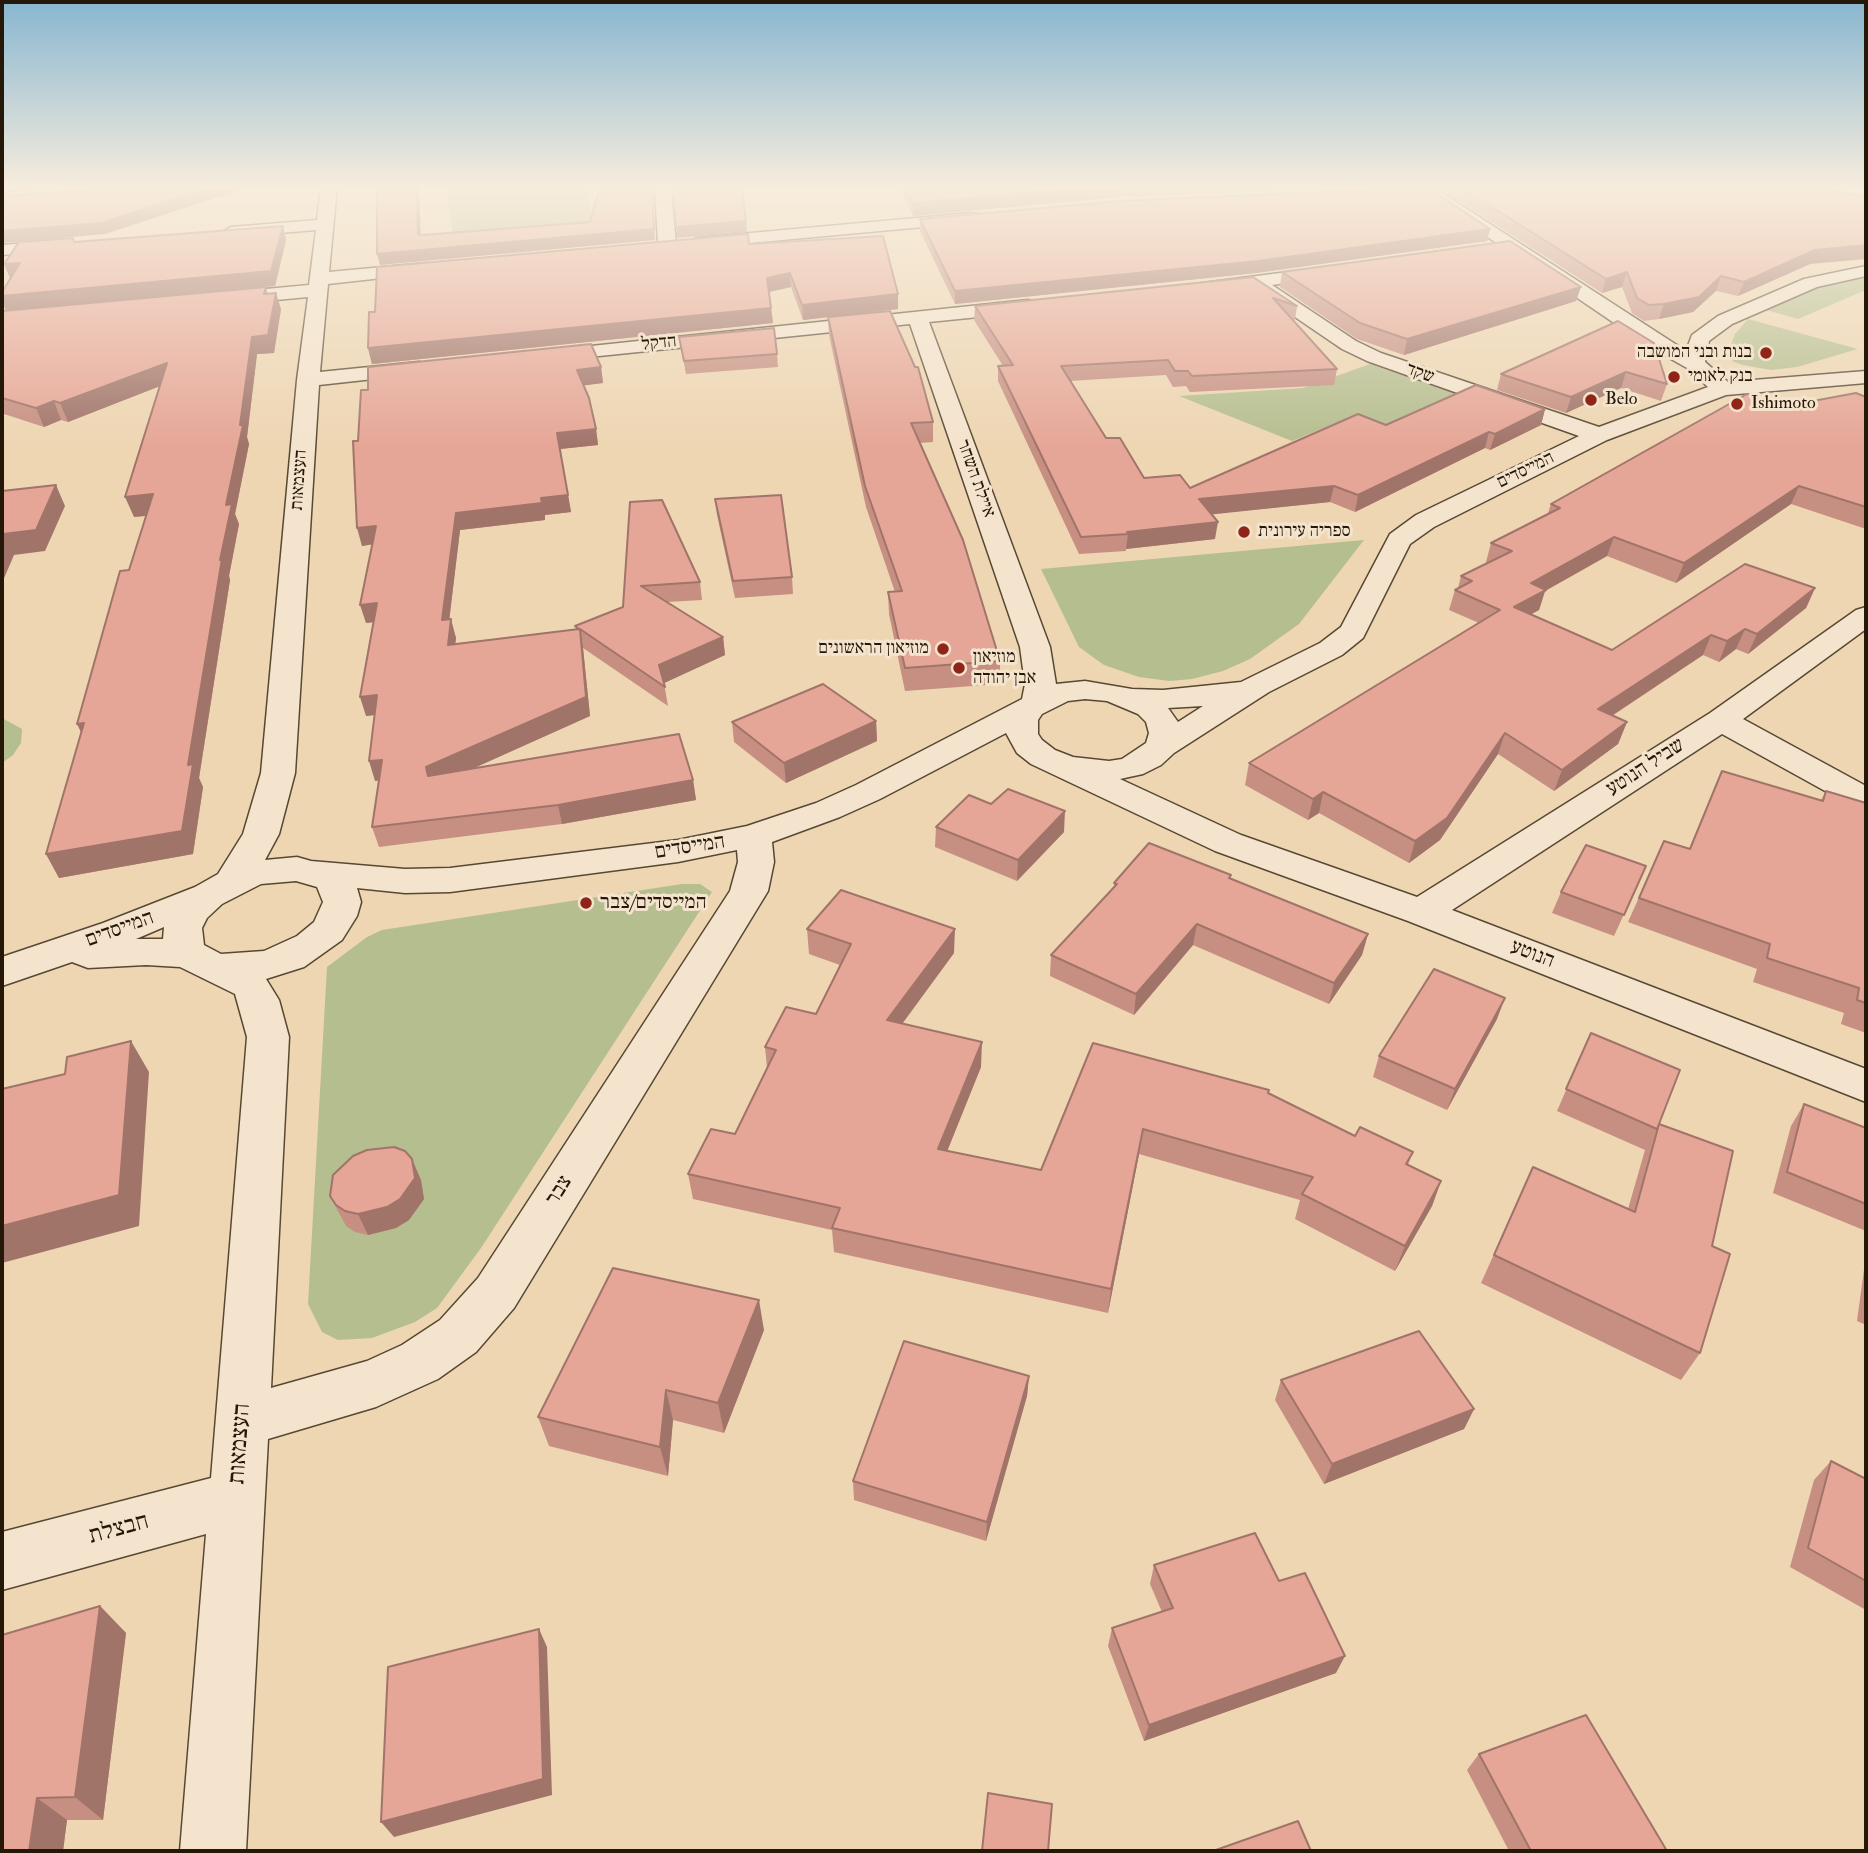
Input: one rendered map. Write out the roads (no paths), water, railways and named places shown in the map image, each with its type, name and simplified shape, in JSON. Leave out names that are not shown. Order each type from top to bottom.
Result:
[{"type":"street","name":"העצמאות","points":[[306,871],[284,826],[278,773],[308,380],[319,273]]},
{"type":"street","points":[[208,300],[393,273]]},
{"type":"street","points":[[1188,289],[1317,273]]},
{"type":"street","points":[[1551,273],[1694,364],[1723,389]]},
{"type":"street","points":[[1694,364],[1699,339],[1725,320],[1811,283],[1855,273]]},
{"type":"street","name":"שקד","points":[[1256,282],[1349,345],[1374,357],[1599,435]]},
{"type":"street","name":"הדקל","points":[[516,359],[1053,303]]},
{"type":"street","name":"איילת השחר","points":[[918,318],[1032,640],[1041,684],[1034,706],[1022,720],[1022,734],[1030,746],[1053,761]]},
{"type":"street","points":[[1630,326],[1663,332],[1711,330]]},
{"type":"street","points":[[308,380],[433,367]]},
{"type":"street","name":"המייסדים","points":[[917,768],[978,754],[1053,761],[1085,770],[1108,771],[1131,767],[1258,685],[1331,649],[1353,632],[1402,535],[1425,521],[1599,435],[1723,389],[1866,377]]},
{"type":"street","name":"שביל הנוטע","points":[[1421,912],[1721,720],[1866,617]]},
{"type":"street","name":"איילת השחר","points":[[1032,640],[1068,674],[1120,695]]},
{"type":"street","name":"המייסדים","points":[[16,968],[256,873],[306,871],[392,880],[450,880],[678,851],[754,836],[828,810],[917,768],[1063,692],[1163,699],[1223,695],[1258,685]]},
{"type":"street","name":"הנוטע","points":[[1120,695],[1149,707],[1161,719],[1166,733],[1156,752],[1148,779],[1156,797],[1196,829]]},
{"type":"street","points":[[1721,720],[1866,800]]},
{"type":"street","name":"הנוטע","points":[[1053,761],[1196,829],[1421,912],[1866,1086]]},
{"type":"street","name":"העצמאות","points":[[213,1851],[268,1037],[260,1000],[249,984],[204,961],[182,942],[183,928],[192,911],[220,889],[248,859],[261,834],[278,773]]},
{"type":"street","name":"צבר","points":[[243,1421],[376,1383],[420,1362],[458,1336],[496,1293],[749,891],[756,862],[754,836]]},
{"type":"street","points":[[306,871],[330,879],[339,889],[342,902],[338,916],[322,935]]},
{"type":"street","name":"המייסדים","points":[[16,968],[93,954],[146,952],[204,961],[266,965],[369,907],[450,880]]},
{"type":"street","name":"העצמאות","points":[[268,1037],[297,962],[322,935]]},
{"type":"street","name":"חבצלת","points":[[2,1562],[237,1498]]},
{"type":"place","name":"בנות ובני המושבה","points":[[1766,353]]},
{"type":"place","name":"בנק לאומי","points":[[1674,377]]},
{"type":"place","name":"Belo","points":[[1591,400]]},
{"type":"place","name":"Ishimoto","points":[[1737,404]]},
{"type":"place","name":"ספריה עירונית","points":[[1244,532]]},
{"type":"place","name":"מוזיאון הראשונים","points":[[943,649]]},
{"type":"place","name":"מוזיאון אבן יהודה","points":[[959,668]]},
{"type":"place","name":"המייסדים/צבר","points":[[586,903]]}]
